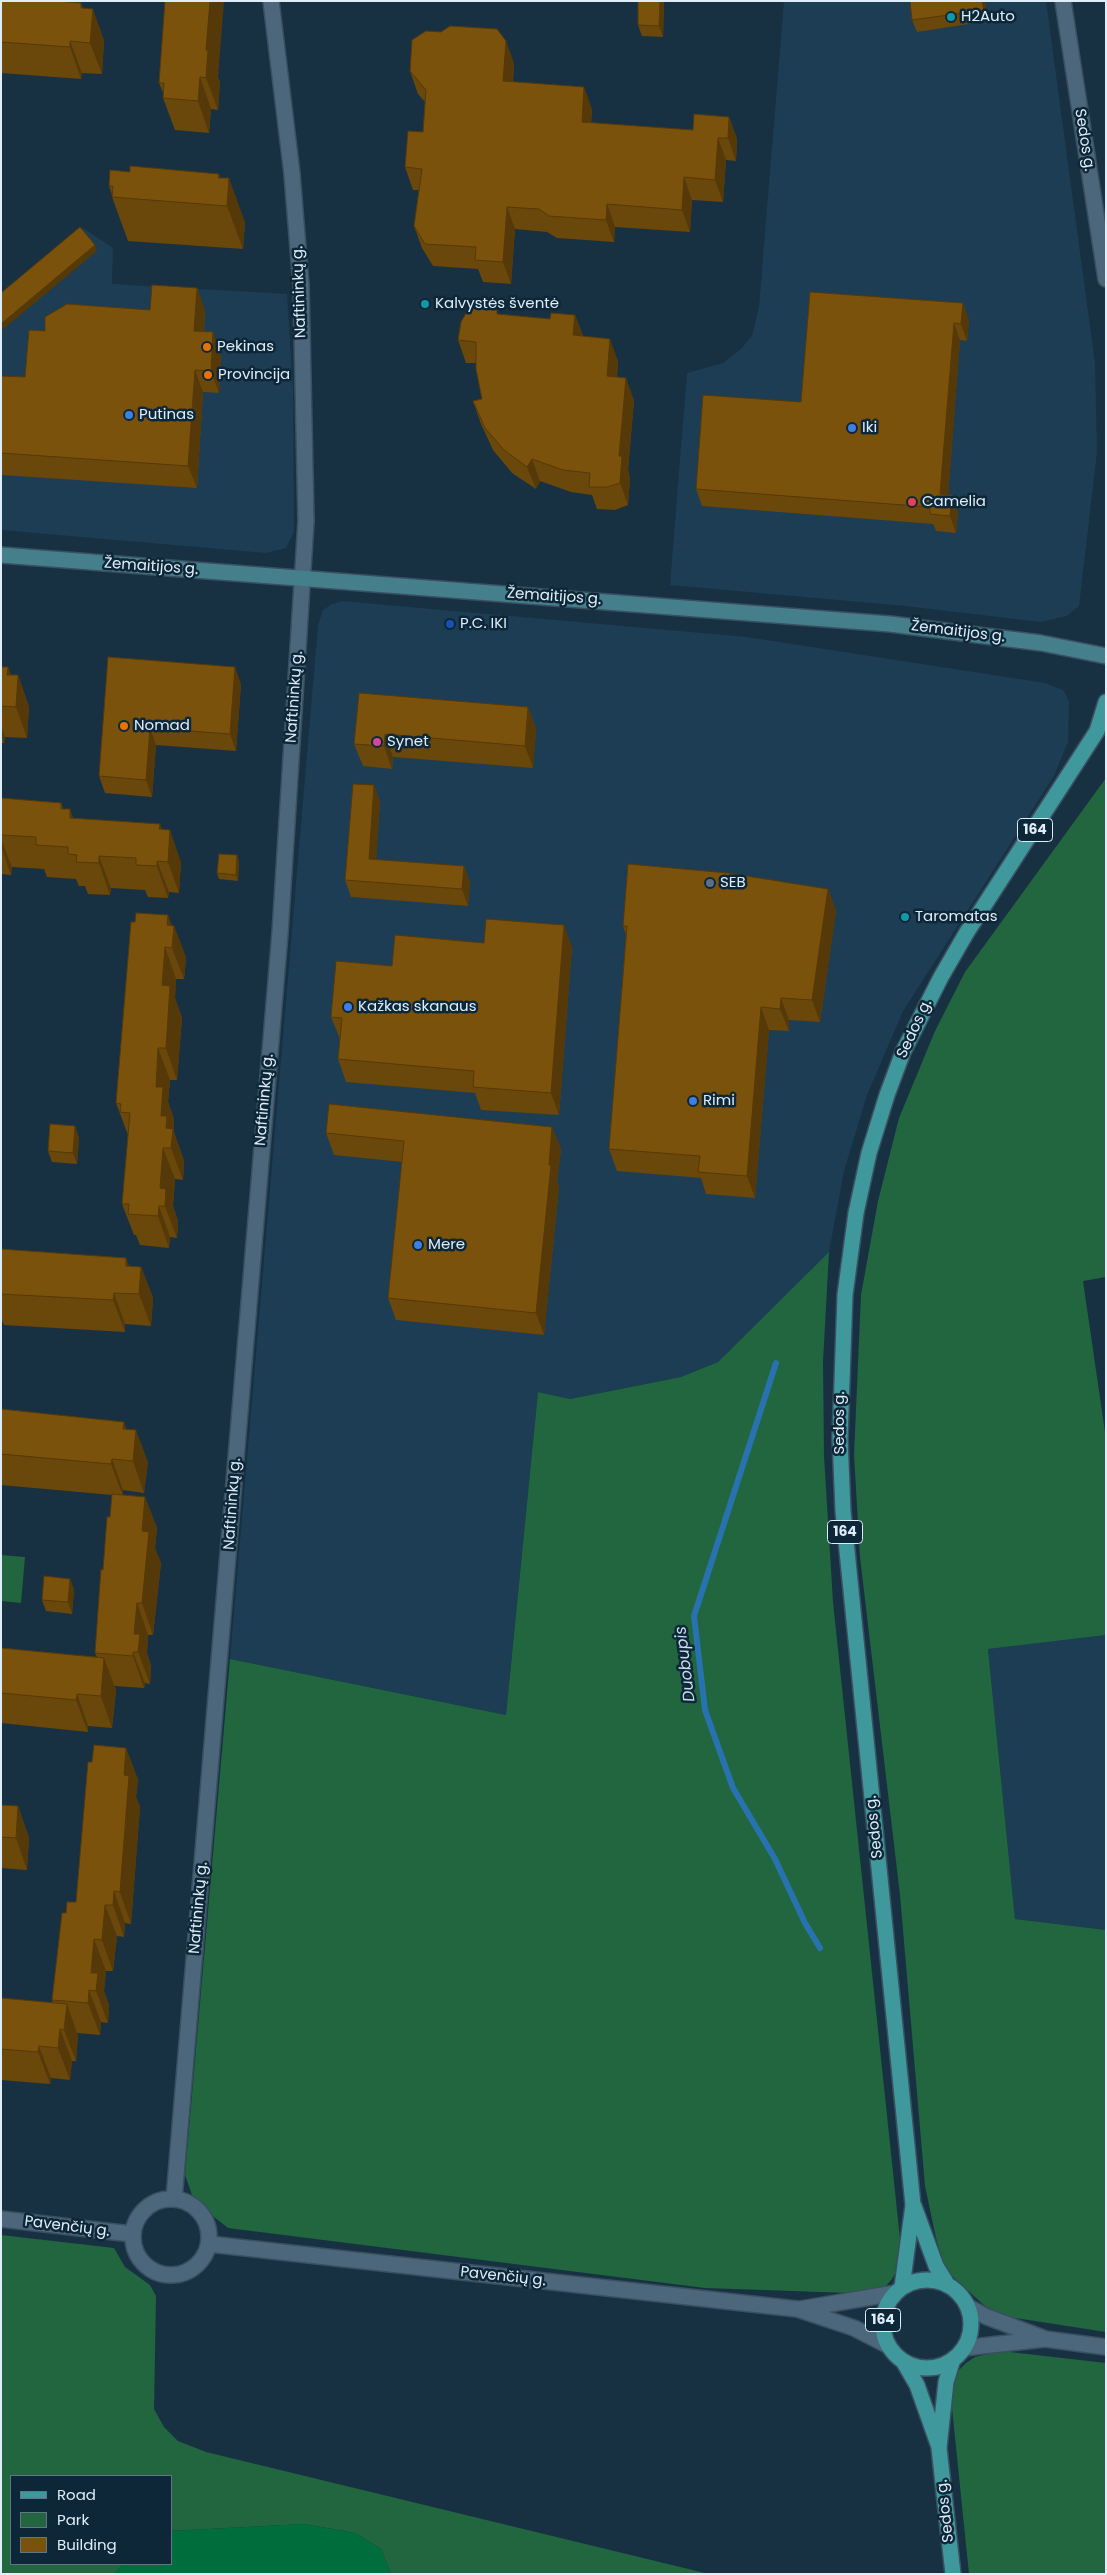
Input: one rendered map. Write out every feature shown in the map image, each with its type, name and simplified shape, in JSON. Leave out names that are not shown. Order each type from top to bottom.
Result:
[{"type":"main road","name":"Žemaitijos g.","points":[[1,555],[890,624],[1041,643],[1106,656]]},
{"type":"main road","name":"Sedos g.","points":[[947,2284],[936,2266],[913,2205],[843,1511],[840,1409],[845,1294],[856,1213],[869,1154],[887,1095],[904,1052],[937,984],[967,932],[1097,731],[1106,702]]},
{"type":"main road","name":"Sedos g.","points":[[898,2290],[913,2205]]},
{"type":"main road","name":"164","points":[[964,2348],[952,2359],[941,2365],[928,2368],[915,2366],[903,2361],[888,2346],[882,2324],[884,2313],[898,2290],[924,2280],[947,2284],[959,2293],[967,2306]]},
{"type":"main road","points":[[964,2348],[971,2327],[967,2306]]},
{"type":"main road","name":"Sedos g.","points":[[952,2359],[946,2382],[939,2448],[953,2574]]},
{"type":"main road","name":"Sedos g.","points":[[903,2361],[917,2385],[939,2448]]},
{"type":"street","name":"Naftininkų g.","points":[[174,2199],[280,933],[306,521],[302,285],[292,174],[271,1]]},
{"type":"street","name":"Sedos g.","points":[[1063,1],[1106,279]]},
{"type":"street","points":[[174,2199],[186,2202],[197,2209],[207,2225],[209,2244],[199,2264],[180,2275],[169,2276],[157,2273],[146,2267],[138,2258],[133,2247],[132,2234],[138,2218],[151,2204],[174,2199]]},
{"type":"street","name":"Pavenčių g.","points":[[1,2219],[132,2234]]},
{"type":"street","name":"Pavenčių g.","points":[[209,2244],[797,2310],[861,2331],[888,2346]]},
{"type":"street","name":"Pavenčių g.","points":[[797,2310],[898,2290]]},
{"type":"street","points":[[967,2306],[985,2316],[1045,2339],[1106,2347]]},
{"type":"street","points":[[964,2348],[1045,2339]]},
{"type":"shaded area","points":[[784,1],[1046,1],[1095,363],[1097,452],[1079,606],[1067,616],[1041,622],[905,606],[670,585],[687,373],[723,363],[741,349],[752,336],[759,307]]},
{"type":"shaded area","points":[[83,228],[113,248],[112,284],[287,294],[293,389],[294,532],[286,548],[266,553],[1,530],[1,297]]},
{"type":"shaded area","points":[[342,601],[747,637],[1045,683],[1063,690],[1069,701],[1068,742],[1054,776],[903,1011],[867,1095],[844,1171],[829,1252],[718,1362],[681,1377],[570,1399],[538,1392],[506,1715],[230,1659],[318,625],[323,610],[332,604]]},
{"type":"shaded area","points":[[1106,1635],[1106,1930],[1015,1919],[988,1649]]},
{"type":"green space","points":[[1106,778],[1106,1277],[1083,1281],[1106,1439],[1106,1635],[988,1649],[1015,1919],[1106,1930],[1106,2332],[1009,2317],[986,2307],[950,2274],[943,2262],[936,2238],[925,2186],[900,1895],[860,1557],[854,1455],[861,1295],[878,1201],[899,1118],[935,1031],[965,972]]},
{"type":"green space","points":[[829,1252],[823,1362],[824,1456],[833,1602],[900,2239],[898,2268],[892,2279],[885,2287],[876,2290],[850,2293],[705,2288],[228,2228],[205,2210],[192,2195],[185,2175],[230,1659],[506,1715],[538,1392],[570,1399],[681,1377],[718,1362]]},
{"type":"green space","points":[[1,1555],[25,1557],[21,1603],[1,1601]]},
{"type":"green space","points":[[1,2235],[114,2248],[125,2267],[150,2285],[156,2296],[154,2409],[164,2427],[178,2441],[206,2452],[709,2574],[391,2574],[381,2549],[355,2533],[304,2524],[172,2531],[172,2475],[10,2475],[10,2565],[122,2565],[114,2574],[1,2574]]},
{"type":"green space","points":[[1001,2351],[1106,2363],[1106,2574],[969,2574],[952,2408],[953,2385],[958,2371],[966,2363],[975,2357]]},
{"type":"green space","points":[[304,2524],[355,2533],[381,2549],[391,2574],[114,2574],[122,2565],[172,2565],[172,2531]]},
{"type":"building","points":[[1,1],[81,3],[81,8],[93,9],[90,43],[70,41],[70,47],[1,42]]},
{"type":"building","points":[[165,1],[210,1],[206,78],[200,77],[198,101],[163,98],[164,83],[159,83]]},
{"type":"building","points":[[638,1],[660,1],[659,26],[638,25]]},
{"type":"building","points":[[910,1],[982,1],[984,10],[912,20]]},
{"type":"building","points":[[450,26],[497,29],[506,41],[503,81],[584,87],[582,122],[693,130],[694,114],[729,117],[728,138],[718,138],[715,180],[684,177],[682,210],[607,204],[606,220],[549,216],[539,209],[507,207],[503,262],[475,260],[476,247],[425,244],[414,226],[422,169],[405,167],[408,131],[423,132],[426,90],[410,71],[412,40],[426,31],[441,32]]},
{"type":"building","points":[[130,166],[219,174],[218,178],[229,178],[227,206],[112,197],[113,186],[109,186],[110,170],[130,172]]},
{"type":"building","points":[[80,227],[95,245],[1,324],[1,293]]},
{"type":"building","points":[[152,285],[197,288],[194,331],[213,332],[211,371],[195,370],[188,466],[1,453],[1,376],[25,377],[29,330],[45,331],[45,317],[67,304],[150,310]]},
{"type":"building","points":[[810,292],[963,303],[961,324],[954,323],[940,494],[952,495],[950,516],[930,514],[930,507],[696,489],[703,395],[801,402]]},
{"type":"building","points":[[469,308],[497,310],[497,314],[550,319],[551,313],[575,315],[573,335],[610,339],[607,376],[626,378],[619,456],[622,456],[620,483],[607,487],[589,487],[590,473],[563,470],[532,459],[527,467],[504,450],[485,428],[473,401],[482,399],[476,369],[476,342],[458,340],[461,322]]},
{"type":"building","points":[[108,657],[235,667],[230,734],[150,728],[146,780],[99,776]]},
{"type":"building","points":[[1,667],[8,667],[7,675],[18,675],[16,707],[1,706]]},
{"type":"building","points":[[359,693],[528,707],[525,746],[385,734],[384,746],[354,744]]},
{"type":"building","points":[[353,784],[374,785],[369,859],[464,866],[462,889],[345,880]]},
{"type":"building","points":[[1,798],[61,803],[61,809],[70,809],[70,818],[160,824],[159,829],[170,830],[168,862],[157,861],[157,866],[136,865],[136,858],[99,856],[99,863],[76,862],[77,855],[68,854],[68,847],[36,845],[36,837],[1,835]]},
{"type":"building","points":[[219,854],[237,855],[236,875],[217,873]]},
{"type":"building","name":"Rimi","points":[[628,864],[728,873],[828,889],[812,1000],[781,998],[780,1009],[761,1007],[747,1176],[698,1172],[700,1156],[609,1149],[627,926],[623,926]]},
{"type":"building","points":[[136,913],[168,915],[167,925],[174,926],[172,948],[165,947],[162,985],[170,986],[166,1048],[158,1048],[156,1087],[163,1087],[161,1116],[167,1116],[166,1128],[173,1129],[171,1148],[163,1148],[160,1188],[166,1189],[165,1206],[159,1206],[158,1216],[128,1214],[129,1204],[122,1204],[130,1113],[120,1112],[121,1104],[116,1103],[131,922],[135,922]]},
{"type":"building","points":[[486,919],[564,925],[551,1093],[473,1087],[474,1071],[338,1059],[342,1018],[331,1017],[336,961],[392,966],[395,935],[484,943]]},
{"type":"building","points":[[329,1104],[552,1127],[549,1165],[551,1165],[536,1313],[388,1298],[404,1141],[326,1133]]},
{"type":"building","points":[[50,1124],[75,1126],[73,1153],[48,1151]]},
{"type":"building","points":[[1,1249],[126,1258],[126,1266],[141,1267],[139,1294],[114,1293],[113,1300],[1,1294]]},
{"type":"building","points":[[1,1409],[124,1422],[123,1429],[136,1430],[133,1461],[112,1459],[111,1464],[1,1454]]},
{"type":"building","points":[[112,1494],[145,1497],[142,1531],[149,1532],[142,1603],[137,1603],[134,1634],[140,1634],[138,1652],[133,1652],[133,1656],[95,1653],[101,1569],[103,1570],[107,1517],[110,1517]]},
{"type":"building","points":[[44,1576],[70,1579],[68,1602],[42,1600]]},
{"type":"building","points":[[1,1648],[104,1658],[101,1696],[77,1694],[76,1700],[1,1693]]},
{"type":"building","points":[[94,1745],[126,1748],[124,1775],[129,1776],[120,1892],[114,1891],[113,1905],[105,1905],[102,1940],[94,1939],[91,1973],[98,1973],[96,1991],[89,1990],[88,2003],[52,2000],[62,1913],[66,1913],[67,1902],[76,1902],[88,1762],[92,1762]]},
{"type":"building","points":[[1,1805],[18,1806],[16,1838],[1,1837]]},
{"type":"building","points":[[1,1998],[67,2004],[64,2030],[60,2029],[58,2048],[39,2046],[38,2052],[1,2049]]},
{"type":"waterway","name":"Duobupis","points":[[776,1363],[694,1616],[705,1710],[733,1788],[775,1859],[805,1923],[820,1948]]},
{"type":"place","name":"H2Auto","points":[[951,17]]},
{"type":"place","name":"Kalvystės šventė","points":[[425,304]]},
{"type":"place","name":"Pekinas","points":[[207,347]]},
{"type":"place","name":"Provincija","points":[[208,375]]},
{"type":"place","name":"Putinas","points":[[129,415]]},
{"type":"place","name":"Iki","points":[[852,428]]},
{"type":"place","name":"Camelia","points":[[912,502]]},
{"type":"place","name":"P.C. IKI","points":[[450,624]]},
{"type":"place","name":"Nomad","points":[[124,726]]},
{"type":"place","name":"Synet","points":[[377,742]]},
{"type":"place","name":"SEB","points":[[710,883]]},
{"type":"place","name":"Taromatas","points":[[905,917]]},
{"type":"place","name":"Kažkas skanaus","points":[[348,1007]]},
{"type":"place","name":"Rimi","points":[[693,1101]]},
{"type":"place","name":"Mere","points":[[418,1245]]}]
